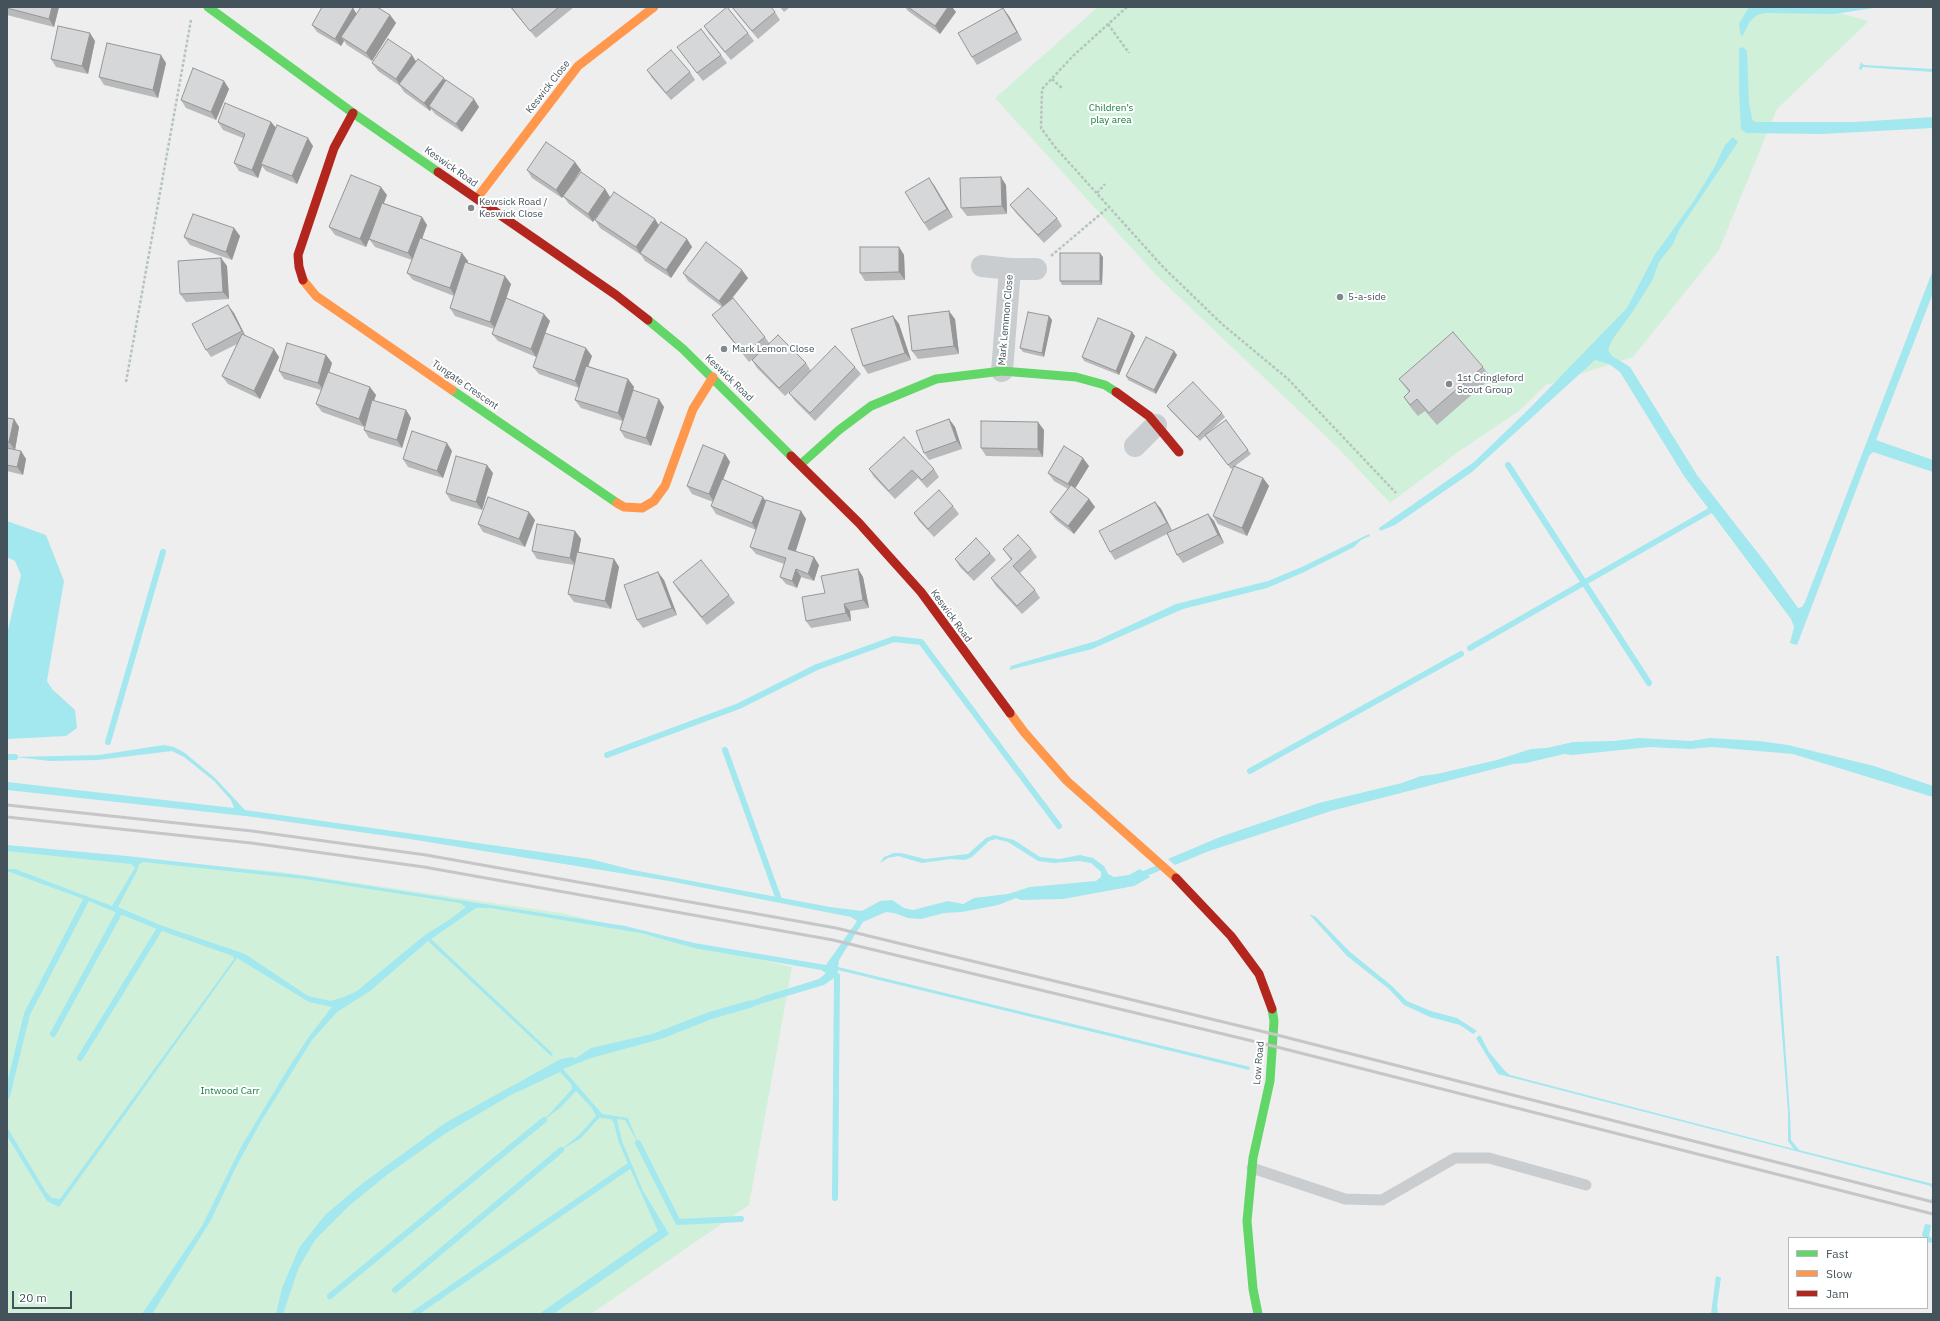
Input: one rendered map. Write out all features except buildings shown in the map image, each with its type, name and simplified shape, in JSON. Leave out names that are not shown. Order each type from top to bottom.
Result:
[{"type":"street","name":"Keswick Road","points":[[208,7],[353,113],[616,295],[683,349],[859,523],[921,592],[1024,732],[1067,781],[1152,856]]},
{"type":"street","name":"Keswick Close","points":[[477,198],[578,66],[654,7]]},
{"type":"street","name":"Tungate Crescent","points":[[353,113],[334,148],[298,255],[299,267],[303,280],[316,296],[607,498],[624,507],[642,508],[654,501],[665,486],[693,409],[713,377]]},
{"type":"street","name":"Mark Lemmon Close","points":[[982,266],[1036,270]]},
{"type":"street","name":"Mark Lemmon Close","points":[[1002,372],[1010,269]]},
{"type":"street","name":"Mark Lemmon Close","points":[[801,464],[839,430],[878,403],[936,379],[1002,372],[1076,377],[1105,385],[1128,399],[1156,425],[1179,452]]},
{"type":"street","points":[[1135,446],[1156,425]]},
{"type":"street","name":"Low Road","points":[[1152,856],[1210,912],[1247,957],[1259,974],[1271,1004],[1274,1021],[1270,1081],[1252,1168],[1247,1221],[1253,1289],[1258,1314]]},
{"type":"lane","points":[[1252,1168],[1345,1199],[1382,1200],[1455,1158],[1489,1158],[1586,1185]]},
{"type":"path","points":[[1127,7],[1073,56],[1042,89],[1041,128],[1055,147],[1110,206],[1164,268],[1222,324],[1288,379],[1396,493]]},
{"type":"path","points":[[126,382],[192,15]]},
{"type":"path","points":[[1108,24],[1129,54]]},
{"type":"path","points":[[1052,79],[1062,88]]},
{"type":"path","points":[[1097,192],[1105,184]]},
{"type":"path","points":[[1036,270],[1110,206]]},
{"type":"green space","name":"Children’s play area","points":[[1098,7],[1816,7],[1869,21],[1777,109],[1719,250],[1633,357],[1546,385],[1519,411],[1461,450],[1390,503],[1335,445],[1157,276],[995,98]]},
{"type":"green space","name":"Intwood Carr","points":[[7,846],[282,872],[562,913],[792,967],[749,1205],[591,1314],[7,1314]]},
{"type":"water","points":[[1749,7],[1880,7],[1834,14],[1765,13],[1757,15],[1750,21],[1742,37],[1739,24]]},
{"type":"water","points":[[1743,47],[1747,51],[1749,103],[1752,119],[1755,122],[1855,122],[1933,117],[1933,128],[1822,134],[1746,133],[1741,129],[1739,92],[1739,49]]},
{"type":"water","points":[[1861,62],[1864,65],[1933,69],[1933,72],[1863,67],[1861,70],[1859,69]]},
{"type":"water","points":[[1733,137],[1738,142],[1679,230],[1673,244],[1659,262],[1652,281],[1612,340],[1608,350],[1612,356],[1630,367],[1697,475],[1768,566],[1798,608],[1802,607],[1805,602],[1933,270],[1933,293],[1876,440],[1933,460],[1933,472],[1873,452],[1869,456],[1797,645],[1790,643],[1794,627],[1791,619],[1684,476],[1620,372],[1609,364],[1595,360],[1472,472],[1395,525],[1380,531],[1379,528],[1474,462],[1530,408],[1627,308],[1654,256],[1693,202],[1714,168],[1725,145]]},
{"type":"water","points":[[7,521],[46,535],[64,581],[47,681],[52,689],[75,710],[77,728],[66,736],[7,739],[7,634],[21,575],[15,561],[7,557]]},
{"type":"water","points":[[1369,534],[1370,536],[1361,540],[1354,547],[1302,573],[1267,588],[1183,609],[1092,649],[1009,670],[1011,666],[1096,641],[1176,604],[1268,581],[1304,566]]},
{"type":"water","points":[[1639,738],[1691,741],[1710,738],[1759,741],[1788,745],[1874,766],[1933,786],[1933,797],[1793,754],[1712,747],[1690,749],[1650,747],[1572,755],[1564,754],[1526,763],[1513,764],[1331,811],[1209,851],[1175,865],[1168,859],[1220,837],[1319,803],[1402,783],[1421,776],[1437,774],[1497,760],[1531,749],[1547,748],[1573,742],[1614,741]]},
{"type":"water","points":[[164,745],[174,747],[185,753],[215,778],[245,810],[590,859],[633,870],[830,907],[862,911],[880,901],[892,900],[904,908],[913,910],[948,901],[963,904],[974,898],[1008,894],[1030,887],[1096,881],[1101,877],[1101,872],[1091,863],[1079,861],[1053,863],[1038,861],[1008,842],[996,839],[989,841],[972,857],[965,860],[951,859],[922,863],[898,856],[888,858],[880,863],[884,857],[894,853],[901,853],[925,859],[968,854],[986,838],[994,835],[1014,840],[1040,857],[1059,859],[1080,855],[1093,858],[1104,866],[1108,874],[1114,877],[1129,875],[1140,869],[1150,877],[1134,886],[1063,899],[1021,900],[1016,898],[998,905],[962,912],[944,913],[921,919],[908,918],[886,912],[863,922],[839,960],[838,967],[1250,1067],[1249,1070],[838,970],[837,976],[824,985],[763,1003],[761,997],[819,979],[826,973],[821,970],[694,948],[641,933],[490,908],[476,908],[431,939],[553,1054],[551,1056],[428,941],[370,991],[337,1012],[312,1040],[262,1120],[236,1167],[211,1220],[152,1314],[142,1314],[202,1226],[241,1147],[286,1072],[308,1038],[332,1007],[309,1002],[237,958],[59,1207],[47,1201],[7,1136],[7,1127],[46,1192],[52,1198],[60,1199],[234,959],[233,956],[159,930],[86,900],[7,871],[7,869],[15,869],[112,906],[135,868],[131,864],[7,851],[7,845],[127,856],[305,876],[625,926],[694,943],[826,965],[857,921],[851,917],[669,881],[416,840],[254,817],[7,790],[7,782],[234,808],[231,800],[214,781],[184,757],[172,751],[98,760],[50,761],[15,757],[99,755]],"holes":[[[143,862],[304,879],[460,903],[466,907],[425,935],[357,991],[331,1001],[308,996],[245,954],[160,925],[118,907],[137,871],[139,864]]]},
{"type":"water","points":[[1309,914],[1316,917],[1349,951],[1392,986],[1407,1001],[1431,1011],[1457,1018],[1477,1031],[1473,1034],[1460,1025],[1430,1017],[1404,1005],[1389,989],[1347,956]]},
{"type":"water","points":[[1776,956],[1779,956],[1791,1140],[1799,1150],[1933,1184],[1933,1192],[1931,1186],[1498,1074],[1476,1038],[1480,1035],[1489,1052],[1510,1075],[1794,1149],[1788,1141],[1788,1112]]},
{"type":"water","points":[[751,1000],[753,1007],[712,1019],[661,1039],[591,1058],[563,1069],[602,1114],[628,1118],[638,1143],[625,1120],[617,1119],[622,1141],[643,1191],[669,1234],[553,1314],[539,1314],[658,1231],[618,1140],[614,1123],[611,1119],[599,1118],[581,1138],[561,1150],[580,1134],[596,1116],[592,1108],[576,1091],[561,1107],[544,1120],[572,1089],[571,1084],[560,1072],[509,1096],[446,1133],[388,1174],[350,1205],[315,1240],[299,1267],[283,1314],[276,1314],[282,1288],[299,1248],[325,1215],[363,1183],[445,1123],[561,1059],[571,1057],[576,1058],[591,1048],[652,1034],[709,1012]]},
{"type":"water","points":[[1925,1224],[1931,1225],[1929,1236],[1933,1239],[1933,1243],[1928,1242],[1928,1237],[1923,1237],[1922,1235]]},
{"type":"water","points":[[1716,1276],[1721,1278],[1717,1305],[1718,1314],[1711,1314]]},
{"type":"waterway","points":[[1508,465],[1649,683]]},
{"type":"waterway","points":[[1470,648],[1711,510]]},
{"type":"waterway","points":[[108,742],[163,552]]},
{"type":"waterway","points":[[607,755],[739,706],[817,667],[894,639],[921,642],[1059,826]]},
{"type":"waterway","points":[[1250,771],[1461,654]]},
{"type":"waterway","points":[[725,750],[778,897]]},
{"type":"waterway","points":[[7,757],[15,757]]},
{"type":"waterway","points":[[1139,876],[1158,868]]},
{"type":"waterway","points":[[7,1096],[27,1014],[86,900]]},
{"type":"waterway","points":[[53,1034],[119,913]]},
{"type":"waterway","points":[[80,1058],[159,930]]},
{"type":"waterway","points":[[835,1198],[837,976]]},
{"type":"waterway","points":[[745,1006],[769,998]]},
{"type":"waterway","points":[[330,1296],[544,1120]]},
{"type":"waterway","points":[[638,1143],[678,1222],[741,1219]]},
{"type":"waterway","points":[[395,1290],[561,1150]]},
{"type":"waterway","points":[[414,1314],[629,1166]]},
{"type":"railway","points":[[7,805],[252,831],[426,855],[836,928],[1273,1034],[1933,1202]]},
{"type":"railway","points":[[7,817],[251,843],[424,867],[833,940],[1273,1046],[1933,1214]]},
{"type":"traffic: fast","points":[[208,7],[353,113],[438,172]]},
{"type":"traffic: fast","points":[[648,320],[683,349],[791,456]]},
{"type":"traffic: fast","points":[[801,464],[839,430],[871,406],[936,379],[1002,371],[1076,377],[1105,385],[1116,392]]},
{"type":"traffic: fast","points":[[452,390],[617,503]]},
{"type":"traffic: fast","points":[[1258,1314],[1253,1289],[1247,1221],[1253,1158],[1270,1081],[1274,1021],[1272,1009]]},
{"type":"traffic: slow","points":[[477,198],[578,66],[654,7]]},
{"type":"traffic: slow","points":[[303,280],[316,296],[452,390]]},
{"type":"traffic: slow","points":[[617,503],[624,507],[642,508],[654,501],[665,486],[693,409],[713,377]]},
{"type":"traffic: slow","points":[[1010,713],[1024,732],[1067,781],[1176,878]]},
{"type":"traffic: jam","points":[[303,280],[299,267],[298,255],[334,148],[353,113]]},
{"type":"traffic: jam","points":[[438,172],[616,295],[648,320]]},
{"type":"traffic: jam","points":[[1116,392],[1149,416],[1179,452]]},
{"type":"traffic: jam","points":[[791,456],[859,523],[921,592],[1010,713]]},
{"type":"traffic: jam","points":[[1176,878],[1231,936],[1259,974],[1272,1009]]},
{"type":"place","name":"Kewsick Road / Keswick Close","points":[[471,208]]},
{"type":"place","name":"5-a-side","points":[[1340,297]]},
{"type":"place","name":"Mark Lemon Close","points":[[724,349]]},
{"type":"place","name":"1st Cringleford Scout Group","points":[[1449,384]]}]
